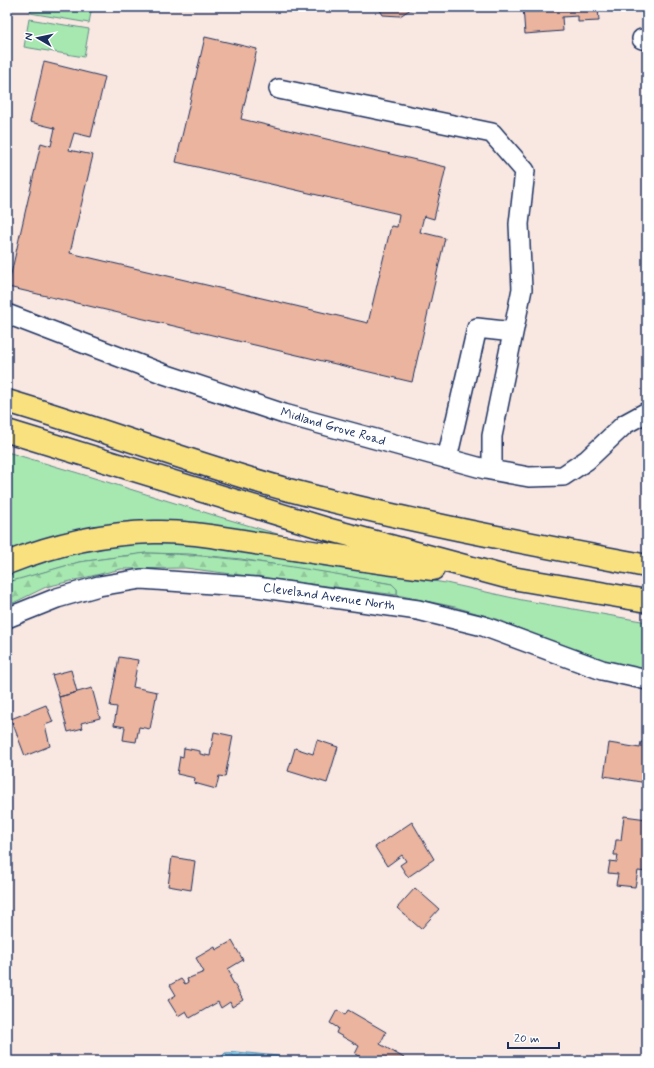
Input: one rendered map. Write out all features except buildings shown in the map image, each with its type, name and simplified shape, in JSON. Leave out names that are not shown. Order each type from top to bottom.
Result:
[{"type":"highway","points":[[7,387],[48,405],[72,421]]},
{"type":"highway","points":[[7,401],[257,481],[359,508],[421,522],[647,566]]},
{"type":"highway","points":[[7,431],[327,529],[506,577]]},
{"type":"highway","points":[[7,563],[35,552],[74,541],[115,534],[155,532],[196,534],[364,560],[506,577],[647,601]]},
{"type":"street","points":[[280,89],[492,133],[525,171],[519,224],[522,289],[492,436],[492,470]]},
{"type":"street","name":"Midland Grove Road","points":[[8,315],[164,374],[284,414],[447,459],[529,477],[563,476],[587,460],[625,424],[647,412]]},
{"type":"street","points":[[447,459],[478,328],[513,332]]},
{"type":"street","name":"Cleveland Avenue North","points":[[7,618],[57,598],[99,586],[142,579],[256,588],[418,610],[483,626],[602,670],[647,680]]},
{"type":"green space","points":[[31,7],[92,7],[89,23],[30,13]]},
{"type":"green space","points":[[29,19],[89,29],[84,57],[24,47]]},
{"type":"green space","points":[[7,452],[291,538],[196,528],[7,556]]},
{"type":"green space","points":[[140,543],[176,543],[211,546],[446,583],[522,600],[647,622],[647,670],[607,662],[566,648],[497,619],[455,607],[397,595],[397,589],[392,584],[241,559],[189,554],[146,553],[79,562],[7,583],[7,574],[56,558]]},
{"type":"green space","points":[[146,553],[177,554],[239,560],[330,573],[392,584],[397,589],[397,595],[185,568],[121,569],[46,587],[7,606],[7,583],[12,581],[79,562]]},
{"type":"water","points":[[237,1052],[278,1056],[288,1061],[217,1061],[225,1053]]}]
